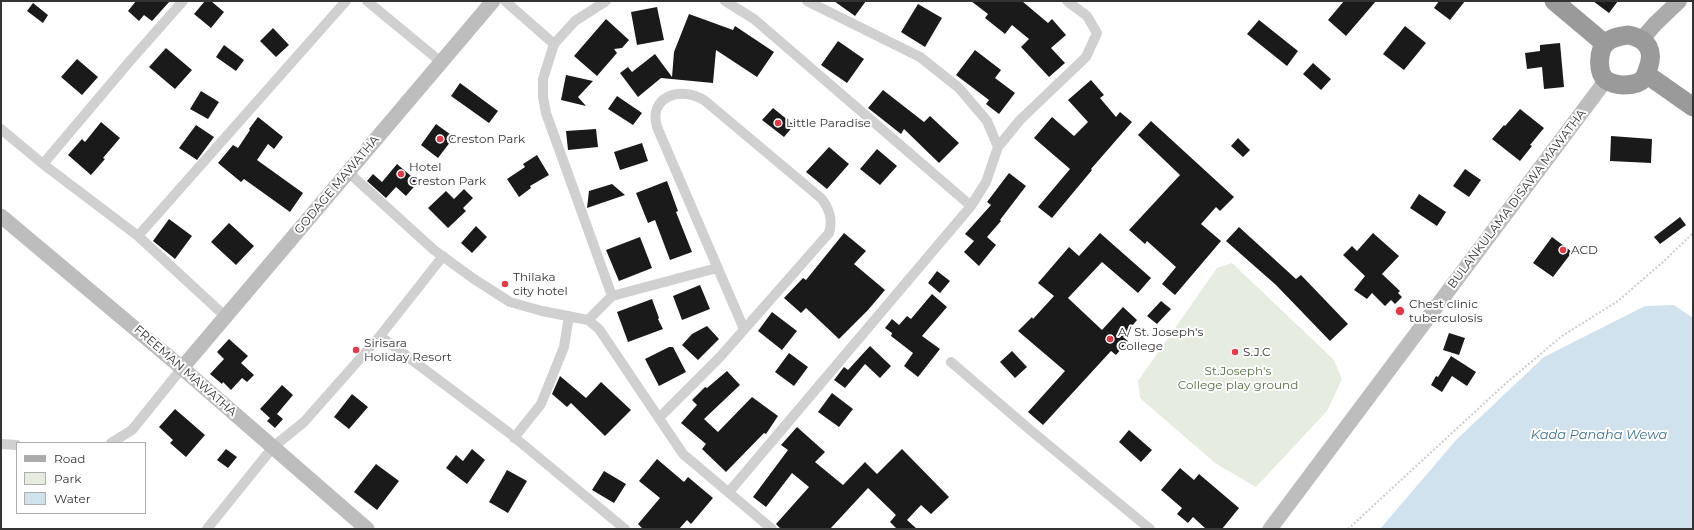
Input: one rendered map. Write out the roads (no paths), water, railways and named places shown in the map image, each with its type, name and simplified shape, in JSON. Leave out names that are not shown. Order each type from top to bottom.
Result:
[{"type":"highway","points":[[1554,1],[1604,43]]},
{"type":"highway","points":[[1628,35],[1641,40],[1650,50],[1651,58],[1642,81],[1631,85],[1618,85],[1606,80],[1601,72],[1600,62],[1604,43],[1619,36],[1628,35]]},
{"type":"highway","points":[[1646,74],[1693,107]]},
{"type":"main road","points":[[1641,40],[1654,24],[1679,1]]},
{"type":"street","points":[[43,164],[183,1]]},
{"type":"street","points":[[138,236],[346,1]]},
{"type":"street","points":[[367,1],[441,62]]},
{"type":"street","name":"GODAGE MAWATHA","points":[[182,368],[493,1]]},
{"type":"street","points":[[505,1],[554,44]]},
{"type":"street","points":[[606,1],[575,21],[554,44],[543,79],[543,97],[546,113],[612,296]]},
{"type":"street","points":[[725,1],[754,19],[971,206]]},
{"type":"street","points":[[807,1],[920,57],[959,88],[987,121],[998,147]]},
{"type":"street","points":[[729,492],[971,206],[986,182],[998,147],[1020,120],[1086,58],[1097,33],[1087,16],[1068,1]]},
{"type":"street","name":"BULANKULAMA DISAWA MAWATHA","points":[[1270,529],[1606,80]]},
{"type":"street","points":[[659,418],[720,357],[829,233],[831,228],[830,212],[822,199],[704,100],[691,94],[674,94],[659,104],[654,114],[655,120],[744,329]]},
{"type":"street","points":[[1,128],[43,164],[138,236],[226,316]]},
{"type":"street","points":[[348,172],[443,256],[474,279],[510,302],[542,311],[588,320],[599,329],[683,454],[772,529]]},
{"type":"street","name":"FREEMAN MAWATHA","points":[[1,216],[182,368],[367,529]]},
{"type":"street","points":[[207,529],[273,447],[304,422],[380,336],[443,256]]},
{"type":"street","points":[[588,320],[612,296],[717,268]]},
{"type":"street","points":[[514,438],[541,404],[564,347],[569,316]]},
{"type":"street","points":[[380,336],[514,438],[624,529]]},
{"type":"street","points":[[951,362],[1150,529]]},
{"type":"street","points":[[113,442],[132,430],[182,368]]},
{"type":"street","points":[[1,444],[16,445]]},
{"type":"water","name":"Kada Panaha Wewa","points":[[1674,305],[1693,318],[1693,529],[1380,529],[1456,440],[1544,357],[1645,306]]},
{"type":"place","name":"Little Paradise","points":[[778,123]]},
{"type":"place","name":"Creston Park","points":[[440,139]]},
{"type":"place","name":"Hotel Creston Park","points":[[401,174]]},
{"type":"place","name":"ACD","points":[[1563,250]]},
{"type":"place","name":"Thilaka city hotel","points":[[505,284]]},
{"type":"place","name":"Chest clinic tuberculosis","points":[[1400,311]]},
{"type":"place","name":"A/ St. Joseph's College","points":[[1110,339]]},
{"type":"place","name":"Sirisara Holiday Resort","points":[[356,350]]},
{"type":"place","name":"S.J.C","points":[[1235,352]]},
{"type":"park label","name":"St.Joseph's College play ground","points":[[1238,378]]}]
